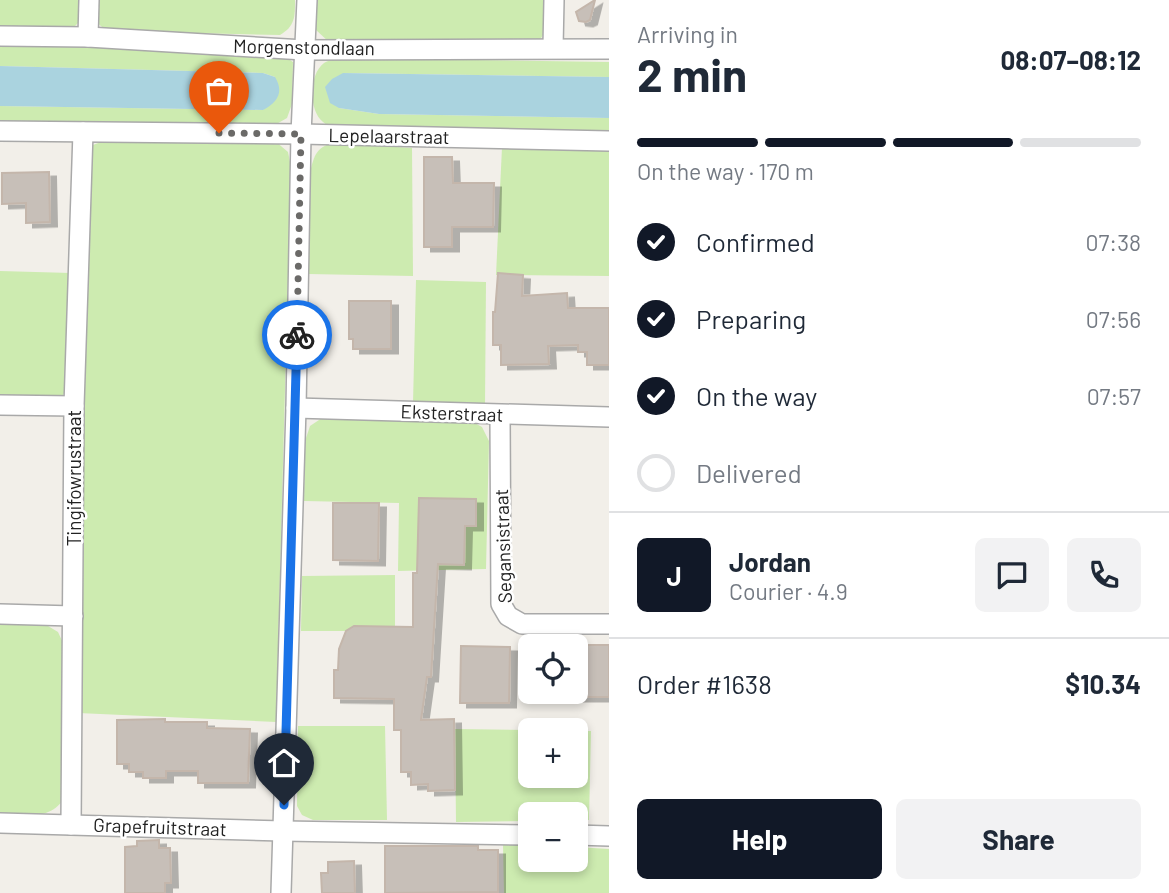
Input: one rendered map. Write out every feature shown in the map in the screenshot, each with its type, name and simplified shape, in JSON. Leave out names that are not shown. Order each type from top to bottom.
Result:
[{"type":"street","points":[[88,37],[89,0]]},
{"type":"street","points":[[281,893],[307,0]]},
{"type":"street","points":[[552,47],[554,0]]},
{"type":"street","name":"Morgenstondlaan","points":[[0,36],[88,37],[304,50],[552,47],[609,49]]},
{"type":"street","name":"Lepelaarstraat","points":[[0,131],[609,141]]},
{"type":"street","name":"Tingifowrustraat","points":[[71,825],[74,406],[83,132]]},
{"type":"street","points":[[0,405],[74,406]]},
{"type":"street","name":"Eksterstraat","points":[[296,408],[609,417]]},
{"type":"street","name":"Segansistraat","points":[[499,415],[501,604],[508,616],[522,624],[609,624]]},
{"type":"street","points":[[0,614],[73,615]]},
{"type":"street","name":"Grapefruitstraat","points":[[0,823],[518,835]]},
{"type":"street","points":[[588,835],[609,836]]},
{"type":"green space","points":[[0,0],[80,0],[80,21],[69,32],[0,31]]},
{"type":"green space","points":[[94,0],[295,0],[295,11],[291,24],[280,35],[107,31],[96,22]]},
{"type":"green space","points":[[316,0],[545,0],[543,35],[537,44],[329,42],[316,30]]},
{"type":"green space","points":[[0,44],[188,47],[284,56],[293,62],[292,104],[287,118],[273,126],[0,123],[0,106],[263,110],[275,77],[263,73],[0,66]]},
{"type":"green space","points":[[345,58],[609,62],[609,77],[343,73],[339,108],[379,114],[609,118],[609,135],[354,132],[333,128],[318,116],[313,101],[313,83],[315,75],[324,63]]},
{"type":"green space","points":[[109,139],[275,141],[288,152],[291,167],[276,722],[78,713],[87,161],[93,145]]},
{"type":"green space","points":[[333,143],[412,148],[413,276],[308,274],[311,168],[318,151]]},
{"type":"green space","points":[[502,147],[609,149],[609,276],[496,275]]},
{"type":"green space","points":[[0,271],[71,273],[69,387],[62,396],[0,398]]},
{"type":"green space","points":[[416,280],[486,282],[485,404],[413,403]]},
{"type":"green space","points":[[322,418],[469,420],[482,427],[489,441],[486,569],[398,571],[399,503],[304,501],[305,441],[310,426]]},
{"type":"green space","points":[[395,575],[395,631],[301,631],[302,576]]},
{"type":"green space","points":[[43,623],[58,632],[64,645],[65,797],[59,805],[44,813],[0,814],[0,624]]},
{"type":"green space","points":[[298,726],[385,726],[387,820],[313,820],[302,815],[297,806]]},
{"type":"green space","points":[[455,729],[518,730],[518,788],[588,788],[588,731],[591,731],[589,820],[588,802],[518,802],[518,821],[456,822]]},
{"type":"green space","points":[[503,844],[518,845],[518,872],[588,872],[588,848],[609,849],[609,893],[504,893]]},
{"type":"water","points":[[0,66],[263,73],[275,77],[279,92],[276,100],[263,110],[0,106]]},
{"type":"water","points":[[343,73],[609,77],[609,118],[379,114],[339,108],[330,103],[325,87]]},
{"type":"building","points":[[595,0],[590,20],[579,21],[576,12]]},
{"type":"building","points":[[424,157],[452,157],[453,183],[494,183],[493,227],[452,227],[452,247],[424,247]]},
{"type":"building","points":[[49,172],[50,222],[26,223],[26,203],[2,204],[2,173]]},
{"type":"building","points":[[498,273],[523,275],[522,296],[567,293],[568,308],[609,308],[609,365],[587,365],[587,352],[578,352],[578,345],[548,346],[549,364],[501,365],[501,345],[493,345],[493,312]]},
{"type":"building","points":[[349,301],[391,301],[391,349],[353,349],[353,339],[349,339]]},
{"type":"building","points":[[419,498],[476,499],[476,526],[465,526],[464,565],[438,564],[431,677],[427,677],[421,720],[454,719],[455,790],[428,791],[428,784],[411,785],[411,772],[401,772],[401,730],[394,730],[394,699],[334,698],[334,670],[338,670],[339,649],[346,631],[354,626],[413,627],[413,573],[417,573]]},
{"type":"building","points":[[333,503],[379,503],[378,561],[333,560]]},
{"type":"building","points":[[588,645],[609,645],[609,697],[588,697]]},
{"type":"building","points":[[461,646],[510,647],[509,703],[460,703]]},
{"type":"building","points":[[165,719],[165,722],[207,722],[207,728],[250,729],[248,783],[198,783],[198,771],[166,771],[166,778],[143,778],[143,772],[129,772],[129,764],[117,764],[117,720]]},
{"type":"building","points":[[159,840],[159,848],[170,848],[171,883],[165,883],[165,893],[125,893],[125,847],[137,846],[137,841]]},
{"type":"building","points":[[385,846],[478,846],[478,850],[498,850],[498,892],[385,893]]},
{"type":"building","points":[[354,861],[355,893],[322,893],[321,873],[328,873],[328,862]]},
{"type":"way so far","points":[[219,133],[301,134],[297,335]]},
{"type":"route","points":[[284,805],[297,335]]}]
